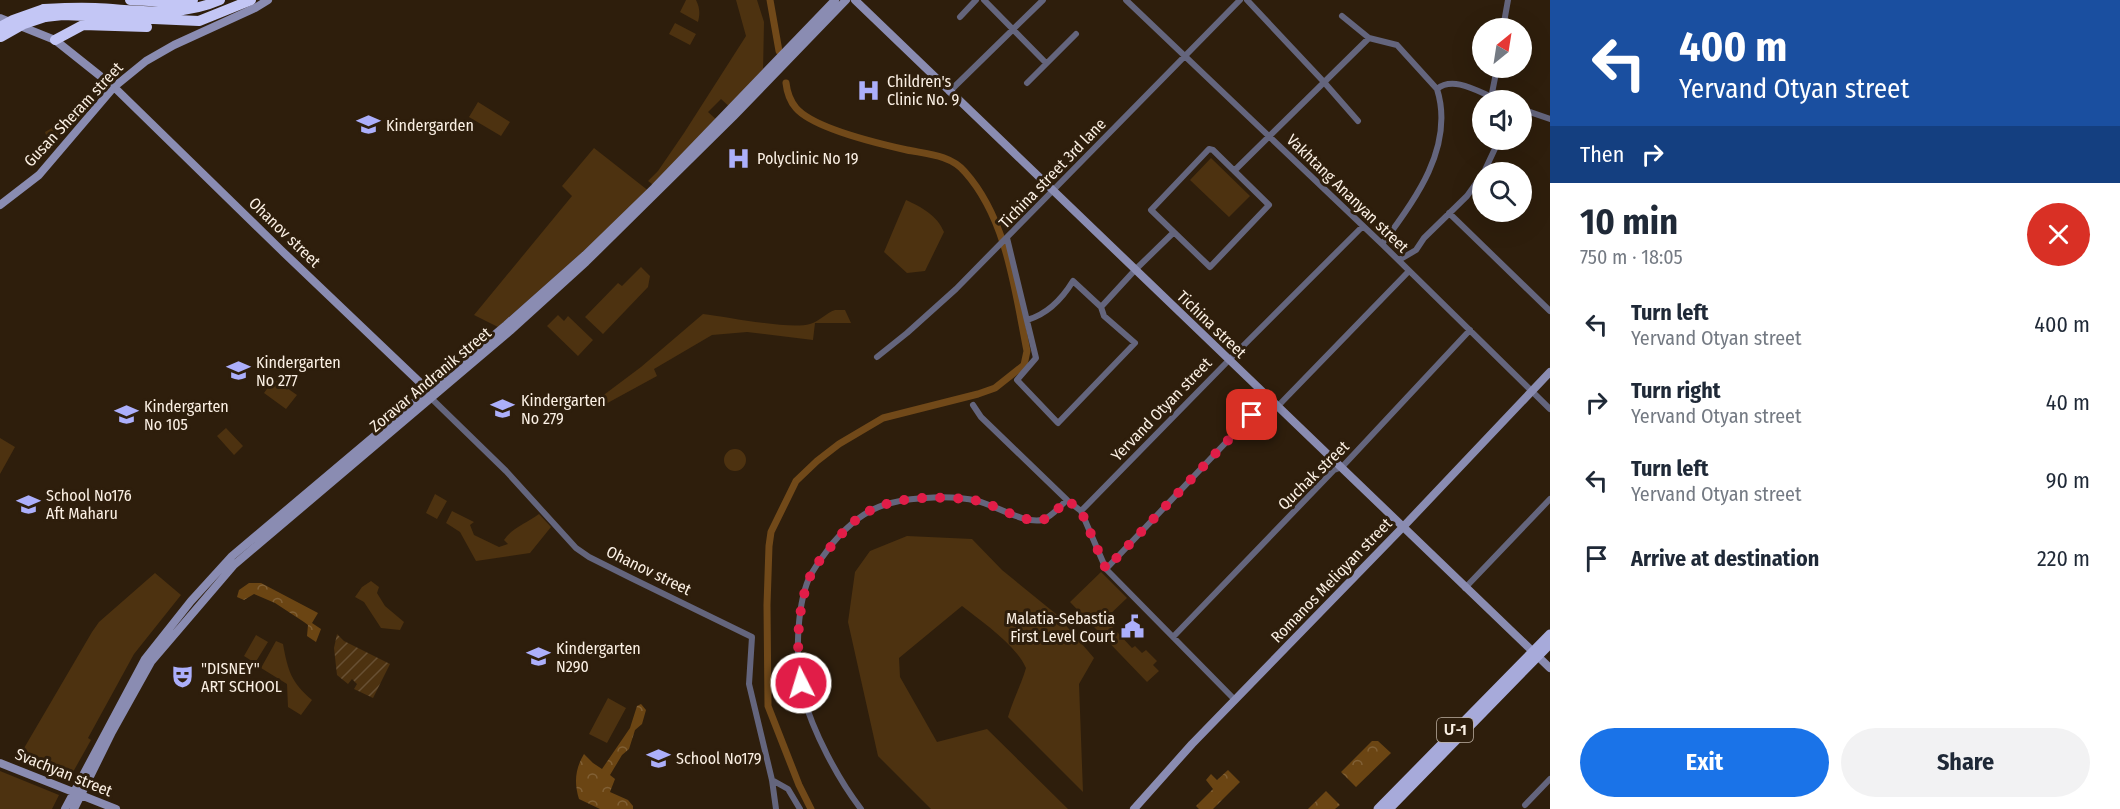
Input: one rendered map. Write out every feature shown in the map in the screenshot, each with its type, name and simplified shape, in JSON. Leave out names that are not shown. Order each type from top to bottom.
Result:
[{"type":"highway","points":[[130,0],[168,2],[193,0]]},
{"type":"highway","points":[[0,27],[13,20],[67,7],[168,13],[207,6],[220,0]]},
{"type":"highway","points":[[55,40],[83,25],[185,27],[251,0]]},
{"type":"highway","points":[[0,37],[44,13],[199,21]]},
{"type":"main road","name":"Gusan Sheram street","points":[[0,205],[39,176],[113,88],[146,61],[161,51],[255,8],[267,0]]},
{"type":"main road","name":"Zoravar Andranik street","points":[[656,190],[835,0]]},
{"type":"main road","name":"Zoravar Andranik street","points":[[65,809],[77,793],[151,662],[234,565],[550,290],[656,190],[846,0]]},
{"type":"main road","name":"Tichina street","points":[[855,0],[1550,668]]},
{"type":"main road","name":"Ohanov street","points":[[0,18],[55,40],[105,80],[273,249],[430,394]]},
{"type":"main road","name":"Romanos Meliqyan street","points":[[1134,809],[1235,700],[1550,372]]},
{"type":"main road","name":"Մ-1","points":[[1389,809],[1535,654],[1550,634]]},
{"type":"main road","name":"Մ-1","points":[[1378,809],[1535,654],[1550,644]]},
{"type":"main road","name":"Svachyan street","points":[[0,763],[116,809]]},
{"type":"main road","name":"Zoravar Andranik street","points":[[74,809],[77,793]]},
{"type":"street","points":[[960,17],[976,0]]},
{"type":"street","points":[[984,0],[1046,63]]},
{"type":"street","points":[[949,92],[1043,0]]},
{"type":"street","name":"Vakhtang Ananyan street","points":[[1126,0],[1382,244],[1550,409]]},
{"type":"street","name":"Tichina street 3rd lane","points":[[877,357],[956,289],[996,250],[1240,0]]},
{"type":"street","points":[[1247,0],[1358,121]]},
{"type":"street","points":[[1505,18],[1508,0]]},
{"type":"street","points":[[1342,16],[1369,38],[1397,45],[1437,89],[1439,98],[1441,126],[1437,152],[1412,204],[1382,244]]},
{"type":"street","points":[[1026,83],[1076,34]]},
{"type":"street","points":[[1234,171],[1369,38]]},
{"type":"street","points":[[1437,89],[1443,84],[1452,82],[1472,90]]},
{"type":"street","points":[[1532,113],[1550,119]]},
{"type":"street","points":[[1209,149],[1213,150],[1234,171],[1269,205],[1212,266],[1208,266],[1151,211],[1151,208],[1209,149]]},
{"type":"street","points":[[1398,260],[1416,250],[1424,238],[1472,189]]},
{"type":"street","points":[[1449,213],[1550,311]]},
{"type":"street","name":"Yervand Otyan street","points":[[1081,511],[1363,226]]},
{"type":"street","points":[[1101,307],[1173,232]]},
{"type":"street","points":[[1007,238],[1036,358],[1017,380],[1058,423],[1135,343],[1104,316],[1101,307],[1073,281],[1055,304],[1039,316],[1027,320]]},
{"type":"street","points":[[1277,407],[1409,271]]},
{"type":"street","name":"Quchak street","points":[[1173,638],[1334,470],[1342,467],[1470,330]]},
{"type":"street","name":"Ohanov street","points":[[430,394],[536,502],[561,534],[576,548],[589,557],[752,637],[749,684],[772,780],[776,809]]},
{"type":"street","points":[[1106,569],[1268,398]]},
{"type":"street","points":[[973,405],[981,417],[1081,511],[1106,569],[1235,700]]},
{"type":"street","points":[[1465,588],[1550,499]]},
{"type":"street","points":[[861,809],[832,764],[811,717],[799,671],[801,614],[809,579],[817,564],[857,519],[890,503],[911,500],[975,500],[1030,520],[1041,520],[1049,517],[1067,500]]},
{"type":"street","points":[[1525,805],[1550,779]]},
{"type":"street","points":[[772,780],[788,789],[800,809]]},
{"type":"shaded area","points":[[686,0],[696,0],[699,11],[698,22],[680,12]]},
{"type":"shaded area","points":[[736,0],[757,0],[764,22],[763,72],[732,109],[721,99],[708,112],[719,122],[656,187],[648,181],[658,171],[684,133],[746,36]]},
{"type":"shaded area","points":[[675,23],[696,34],[690,45],[669,34]]},
{"type":"shaded area","points":[[478,102],[510,122],[501,136],[469,117]]},
{"type":"shaded area","points":[[54,123],[61,124],[68,130],[54,145],[45,132],[52,128]]},
{"type":"shaded area","points":[[594,148],[650,192],[498,327],[474,315],[572,196],[562,186]]},
{"type":"shaded area","points":[[1211,158],[1250,196],[1229,217],[1190,180]]},
{"type":"shaded area","points":[[906,200],[933,216],[944,232],[925,271],[907,273],[884,252]]},
{"type":"shaded area","points":[[641,267],[650,276],[648,287],[603,334],[585,317],[618,283],[622,286]]},
{"type":"shaded area","points":[[835,310],[845,310],[851,323],[815,323],[813,340],[747,332],[712,335],[654,369],[657,376],[602,406],[593,408],[593,403],[641,367],[703,314],[774,324],[801,325],[814,323]]},
{"type":"shaded area","points":[[558,315],[564,321],[568,316],[593,340],[578,356],[547,326]]},
{"type":"shaded area","points":[[274,379],[297,395],[286,409],[264,393]]},
{"type":"shaded area","points":[[226,428],[243,446],[234,455],[217,436]]},
{"type":"shaded area","points":[[0,438],[15,447],[0,474]]},
{"type":"shaded area","points":[[735,449],[743,452],[746,460],[743,468],[735,471],[727,468],[724,460],[727,452]]},
{"type":"shaded area","points":[[435,494],[447,501],[437,519],[426,513]]},
{"type":"shaded area","points":[[452,511],[474,522],[470,525],[474,535],[499,547],[508,544],[504,540],[512,532],[539,514],[551,527],[530,553],[476,561],[460,532],[446,523]]},
{"type":"shaded area","points":[[907,536],[972,539],[1002,570],[1056,614],[1094,658],[1079,684],[1083,792],[1008,717],[1026,668],[1006,642],[962,606],[899,658],[900,677],[937,742],[987,729],[1068,809],[931,809],[878,756],[848,622],[855,572],[870,551]]},
{"type":"shaded area","points":[[1101,572],[1127,598],[1105,619],[1132,648],[1135,646],[1142,653],[1146,650],[1157,661],[1153,665],[1159,671],[1147,682],[1070,602]]},
{"type":"shaded area","points":[[155,573],[181,595],[134,654],[88,738],[91,740],[73,772],[57,773],[20,755],[99,622]]},
{"type":"shaded area","points":[[371,581],[379,587],[377,593],[385,606],[404,622],[400,630],[381,628],[364,602],[355,597],[362,587]]},
{"type":"shaded area","points":[[337,634],[344,641],[390,664],[373,698],[354,689],[357,684],[352,679],[348,684],[337,675],[334,648]]},
{"type":"shaded area","points":[[256,635],[268,642],[255,663],[244,656]]},
{"type":"shaded area","points":[[276,641],[283,644],[289,669],[295,681],[312,700],[301,715],[288,707],[287,684],[261,668]]},
{"type":"shaded area","points":[[608,698],[626,708],[607,743],[589,734]]},
{"type":"shaded area","points":[[0,771],[59,795],[52,809],[0,809]]},
{"type":"green space","points":[[249,583],[261,583],[318,613],[312,623],[321,629],[316,642],[307,636],[308,625],[275,603],[254,594],[244,600],[237,597],[239,590]]},
{"type":"green space","points":[[641,704],[646,710],[642,724],[635,730],[629,749],[622,755],[610,775],[615,779],[610,792],[628,800],[633,809],[600,809],[579,799],[576,776],[584,754],[602,769],[630,728],[637,706]]},
{"type":"green space","points":[[1372,741],[1378,741],[1391,753],[1356,787],[1341,772]]},
{"type":"green space","points":[[1228,770],[1240,782],[1213,809],[1199,809],[1196,806],[1213,789],[1206,780],[1211,774],[1217,780]]},
{"type":"green space","points":[[1326,791],[1340,805],[1335,809],[1308,809]]},
{"type":"waterway","points":[[770,0],[779,51]]},
{"type":"waterway","points":[[786,83],[789,96],[796,108],[817,123],[865,140],[946,159],[965,172],[991,211],[1000,233],[1013,280],[1027,351],[1024,365],[995,388],[883,418],[839,444],[796,481],[771,532],[767,605],[768,706],[799,785],[811,809]]},
{"type":"place","name":"Children's Clinic No. 9","points":[[869,90]]},
{"type":"place","name":"Kindergarden","points":[[368,125]]},
{"type":"place","name":"Polyclinic No 19","points":[[739,158]]},
{"type":"place","name":"Kindergarten No 277","points":[[238,371]]},
{"type":"place","name":"Kindergarten No 279","points":[[503,409]]},
{"type":"place","name":"Kindergarten No 105","points":[[126,415]]},
{"type":"place","name":"School No176 Aft Maharu","points":[[28,504]]},
{"type":"place","name":"Malatia-Sebastia First Level Court","points":[[1133,627]]},
{"type":"place","name":"Kindergarten N290","points":[[538,657]]},
{"type":"place","name":"\"DISNEY\" ART SCHOOL","points":[[183,677]]},
{"type":"place","name":"School No179","points":[[658,758]]},
{"type":"route","points":[[801,683],[799,671],[801,614],[809,579],[826,551],[845,530],[872,510],[890,503],[911,500],[959,499],[975,500],[1030,520],[1041,520],[1049,517],[1067,500],[1081,511],[1106,569],[1252,415]]}]
